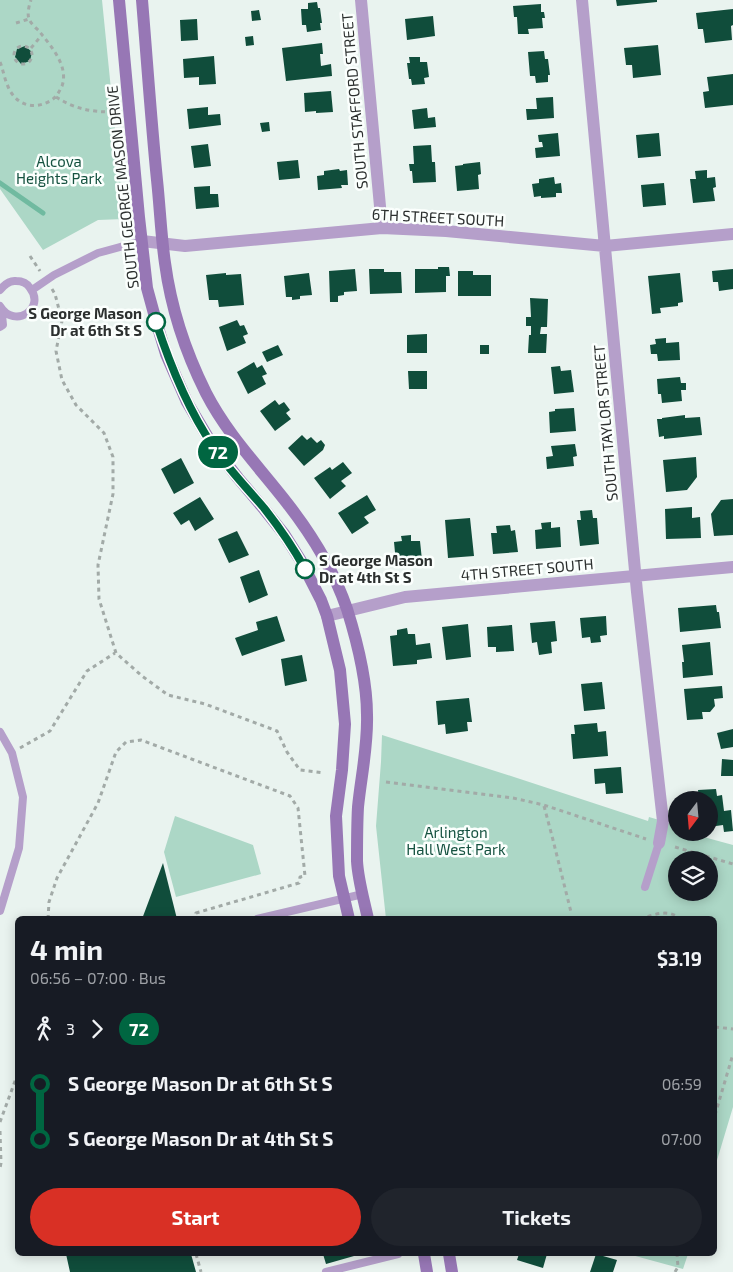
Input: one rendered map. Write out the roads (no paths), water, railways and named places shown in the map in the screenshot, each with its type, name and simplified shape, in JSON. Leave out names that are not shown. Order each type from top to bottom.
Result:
[{"type":"main road","name":"SOUTH GEORGE MASON DRIVE","points":[[119,0],[147,288],[166,354],[187,402],[213,446],[284,534],[321,600],[327,616],[340,670],[345,724],[343,763],[336,816],[339,876],[348,916]]},
{"type":"main road","points":[[142,0],[163,244],[169,283],[192,363],[207,395],[225,425],[246,455],[305,527],[328,566],[347,611],[358,649],[367,714],[358,809],[357,863],[367,916]]},
{"type":"main road","points":[[424,1256],[427,1272]]},
{"type":"main road","points":[[449,1256],[452,1272]]},
{"type":"street","name":"SOUTH STAFFORD STREET","points":[[361,0],[382,228]]},
{"type":"street","name":"SOUTH TAYLOR STREET","points":[[582,0],[635,575],[662,822],[659,843]]},
{"type":"street","name":"6TH STREET SOUTH","points":[[142,241],[184,246],[382,228],[446,231],[605,246],[733,234]]},
{"type":"street","name":"4TH STREET SOUTH","points":[[327,616],[405,597],[733,567]]},
{"type":"lane","points":[[32,290],[46,280],[98,253],[142,241]]},
{"type":"lane","points":[[0,290],[7,283],[18,280],[28,285],[34,295],[33,306],[21,316],[15,317],[2,312],[3,325],[0,327]]},
{"type":"lane","points":[[0,732],[12,753],[23,797],[19,848],[0,911]]},
{"type":"lane","points":[[645,887],[659,843]]},
{"type":"lane","points":[[270,916],[363,894]]},
{"type":"lane","points":[[326,1272],[390,1256]]},
{"type":"waterway","points":[[0,183],[43,213]]},
{"type":"place","name":"S George Mason Dr at 6th St S","points":[[156,322]]},
{"type":"place","name":"S George Mason Dr at 4th St S","points":[[305,569]]},
{"type":"park label","name":"Alcova Heights Park","points":[[59,170]]},
{"type":"park label","name":"Arlington Hall West Park","points":[[456,840]]}]
